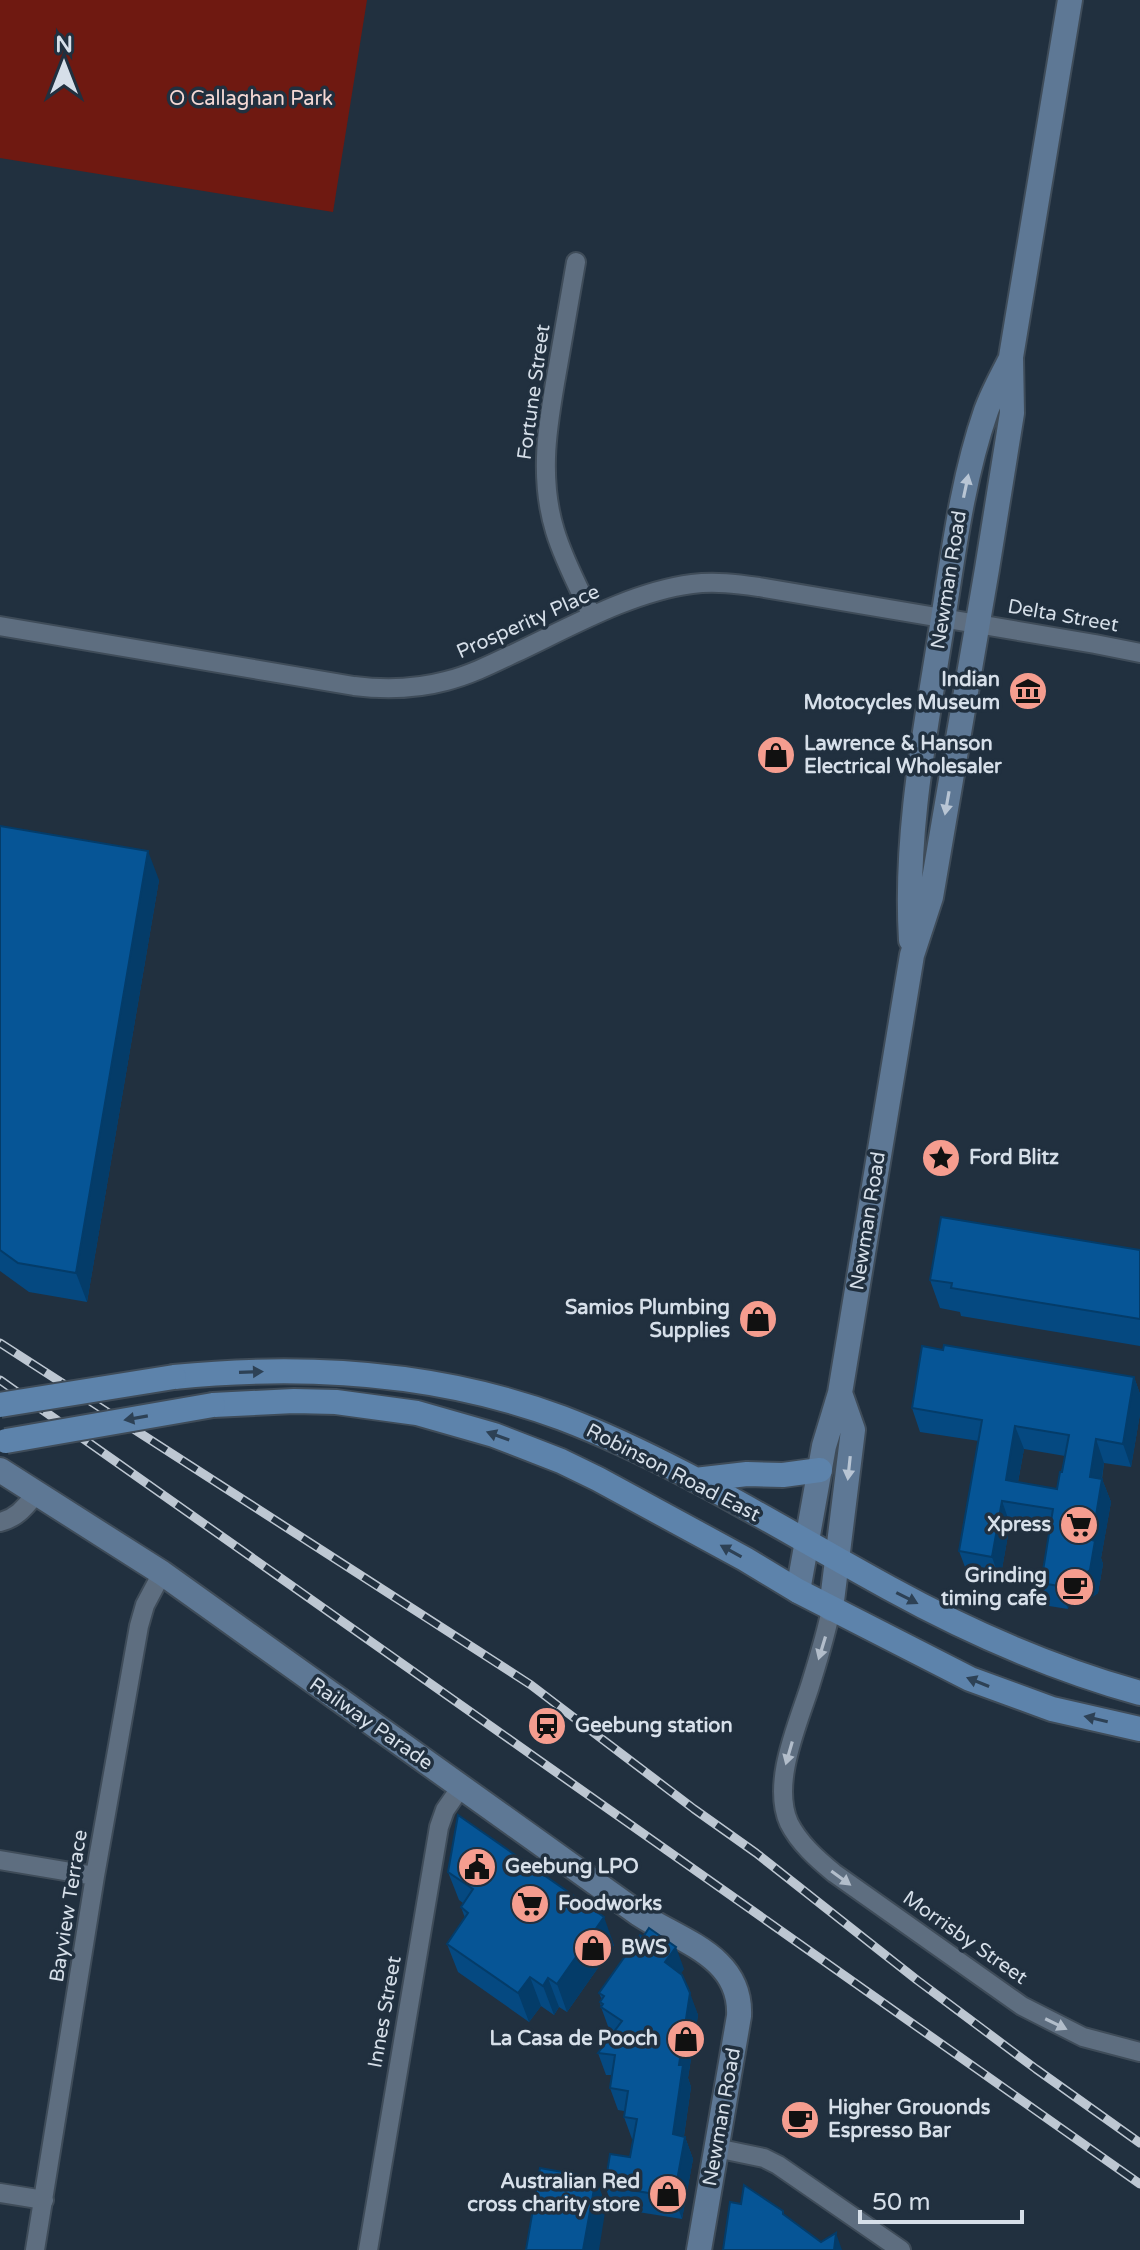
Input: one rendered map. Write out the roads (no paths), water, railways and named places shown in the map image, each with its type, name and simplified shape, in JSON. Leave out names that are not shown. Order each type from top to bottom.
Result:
[{"type":"main road","name":"Newman Road","points":[[798,1591],[824,1446],[840,1393],[912,955],[931,897],[978,624],[1012,413],[1011,357],[1070,0]]},
{"type":"main road","name":"Newman Road","points":[[912,955],[908,895],[913,812],[954,546],[972,458],[987,409],[1011,357]]},
{"type":"main road","name":"Robinson Road East","points":[[0,1405],[174,1377],[260,1371],[365,1375],[459,1389],[559,1417],[633,1448],[968,1628],[1075,1672],[1140,1693]]},
{"type":"main road","name":"Newman Road","points":[[831,1609],[853,1430],[840,1393]]},
{"type":"main road","name":"Robinson Road East","points":[[0,1442],[213,1405],[336,1402],[417,1413],[529,1448],[598,1479],[831,1609],[970,1679],[1052,1709],[1140,1729]]},
{"type":"main road","name":"Railway Parade","points":[[0,1470],[162,1573],[639,1914],[713,1958],[722,1965],[735,1985]]},
{"type":"main road","points":[[695,1480],[820,1470]]},
{"type":"main road","name":"Newman Road","points":[[699,2250],[739,2016],[735,1985]]},
{"type":"street","name":"Fortune Street","points":[[576,262],[547,427],[545,475],[554,530],[592,616]]},
{"type":"street","name":"Prosperity Place","points":[[0,626],[378,689],[423,685],[461,676],[592,616],[650,594],[709,582],[759,587],[978,624]]},
{"type":"street","name":"Delta Street","points":[[978,624],[1140,653]]},
{"type":"street","points":[[0,1522],[14,1518],[36,1494]]},
{"type":"street","name":"Bayview Terrace","points":[[35,2250],[139,1626],[145,1605],[162,1573]]},
{"type":"street","name":"Newman Road","points":[[789,1822],[784,1803],[786,1766],[825,1640],[831,1609]]},
{"type":"street","name":"Innes Street","points":[[368,2250],[439,1827],[445,1810],[461,1787]]},
{"type":"street","name":"Morrisby Street","points":[[789,1822],[813,1855],[834,1873],[1022,2006],[1083,2037],[1140,2052]]},
{"type":"street","points":[[0,1860],[95,1876]]},
{"type":"street","points":[[716,2148],[764,2158],[778,2165],[901,2250]]},
{"type":"street","points":[[0,2193],[44,2200]]},
{"type":"railway","points":[[0,1343],[531,1685],[756,1853],[917,1980],[1140,2143]]},
{"type":"railway","points":[[0,1380],[1140,2184]]},
{"type":"place","name":"Indian Motocycles Museum","points":[[1028,691]]},
{"type":"place","name":"Lawrence & Hanson Electrical Wholesaler","points":[[776,755]]},
{"type":"place","name":"Ford Blitz","points":[[941,1158]]},
{"type":"place","name":"Samios Plumbing Supplies","points":[[758,1319]]},
{"type":"place","name":"Xpress","points":[[1079,1525]]},
{"type":"place","name":"Grinding timing cafe","points":[[1075,1587]]},
{"type":"place","name":"Geebung station","points":[[547,1726]]},
{"type":"place","name":"Geebung LPO","points":[[477,1867]]},
{"type":"place","name":"Foodworks","points":[[530,1904]]},
{"type":"place","name":"BWS","points":[[593,1948]]},
{"type":"place","name":"La Casa de Pooch","points":[[686,2039]]},
{"type":"place","name":"Higher Grouonds Espresso Bar","points":[[800,2120]]},
{"type":"place","name":"Australian Red cross charity store","points":[[668,2194]]},
{"type":"park label","name":"O Callaghan Park","points":[[251,99]]}]
